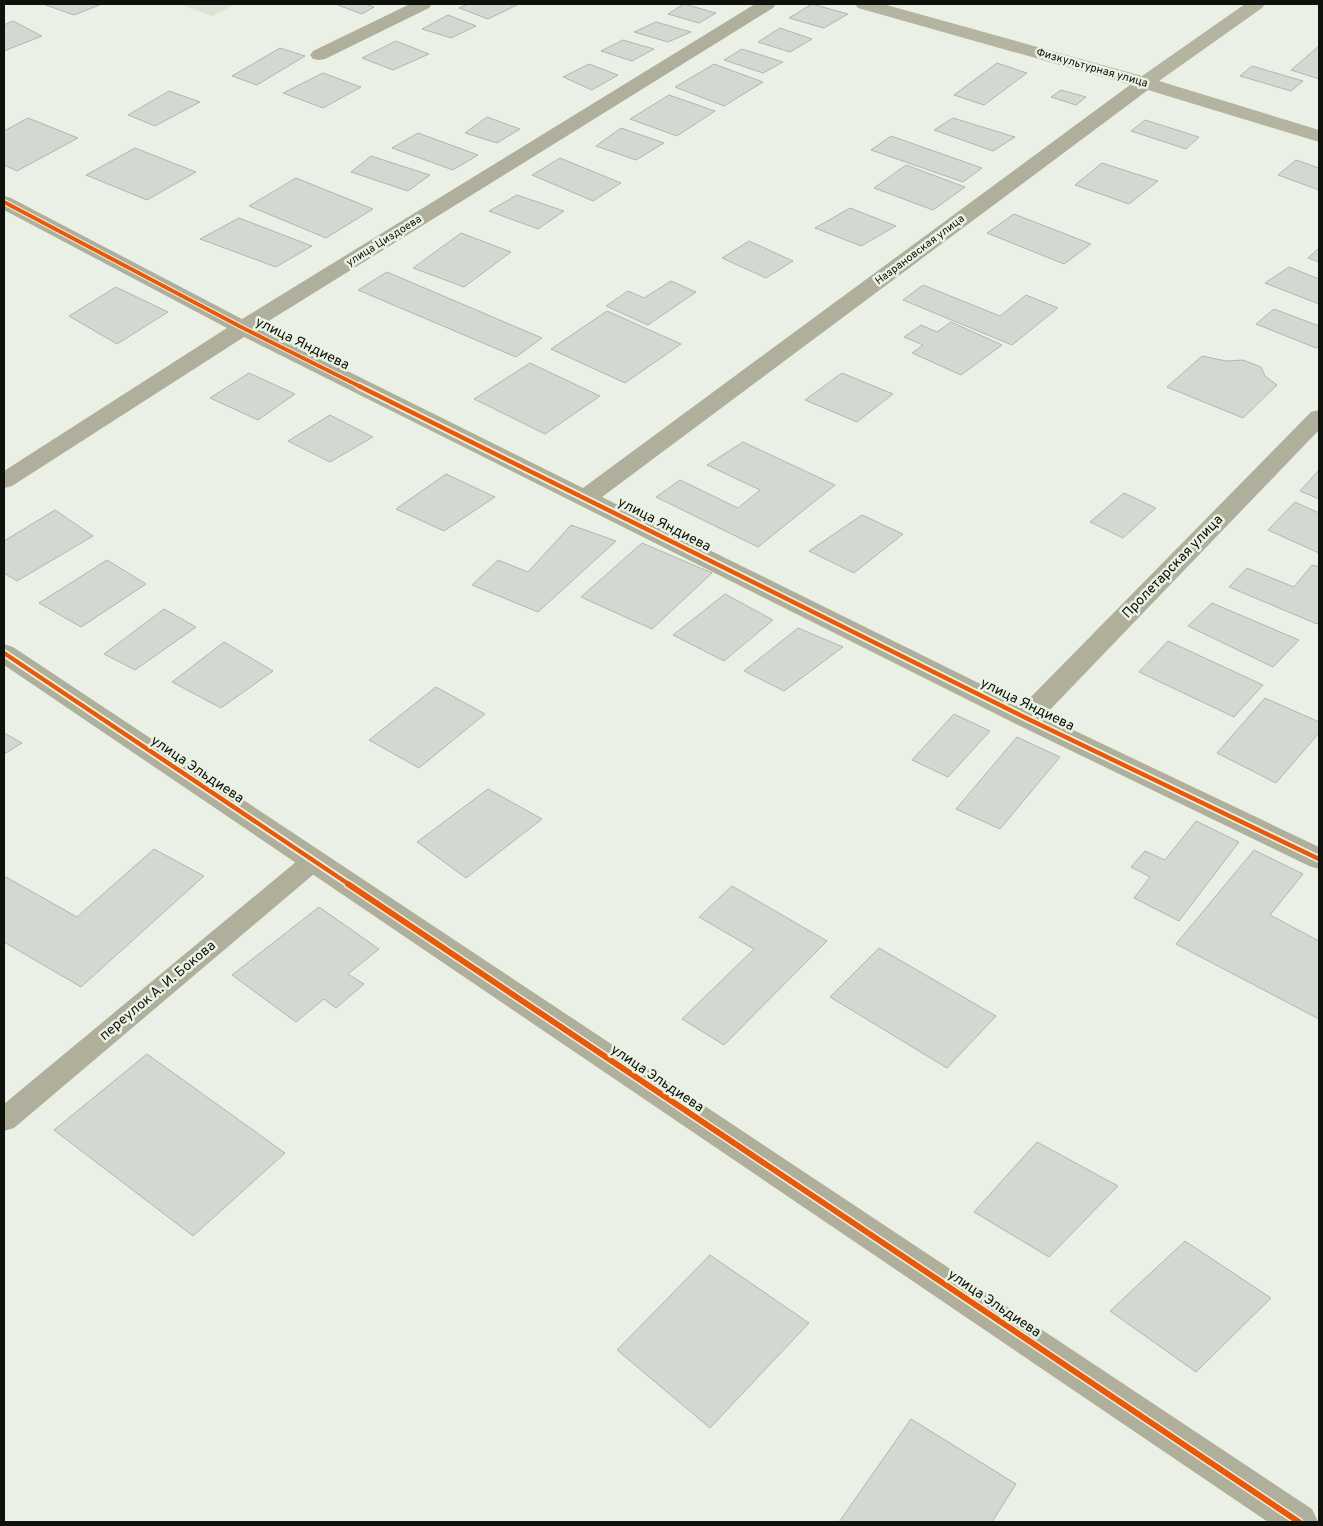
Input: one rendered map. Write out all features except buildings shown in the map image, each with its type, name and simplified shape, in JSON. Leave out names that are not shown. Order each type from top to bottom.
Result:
[{"type":"main road","name":"Физкультурная улица","points":[[864,4],[1145,83],[1319,136]]},
{"type":"main road","name":"Назрановская улица","points":[[1145,83],[1256,4]]},
{"type":"street","points":[[319,55],[423,4]]},
{"type":"street","name":"улица Циздоева","points":[[4,481],[243,328],[767,4]]},
{"type":"street","name":"Назрановская улица","points":[[586,498],[1145,83]]},
{"type":"street","name":"улица Яндиева","points":[[4,202],[243,328],[1026,718],[1319,859]]},
{"type":"street","name":"Пролетарская улица","points":[[1026,718],[1319,417]]},
{"type":"street","name":"улица Эльдиева","points":[[4,654],[1300,1522]]},
{"type":"lane","name":"переулок А. И. Бокова","points":[[4,1120],[312,862]]},
{"type":"shaded area","points":[[180,4],[236,4],[212,16]]},
{"type":"cycle path","points":[[4,202],[243,328],[1026,718],[1319,859]]},
{"type":"cycle path","points":[[4,653],[1299,1522]]}]
